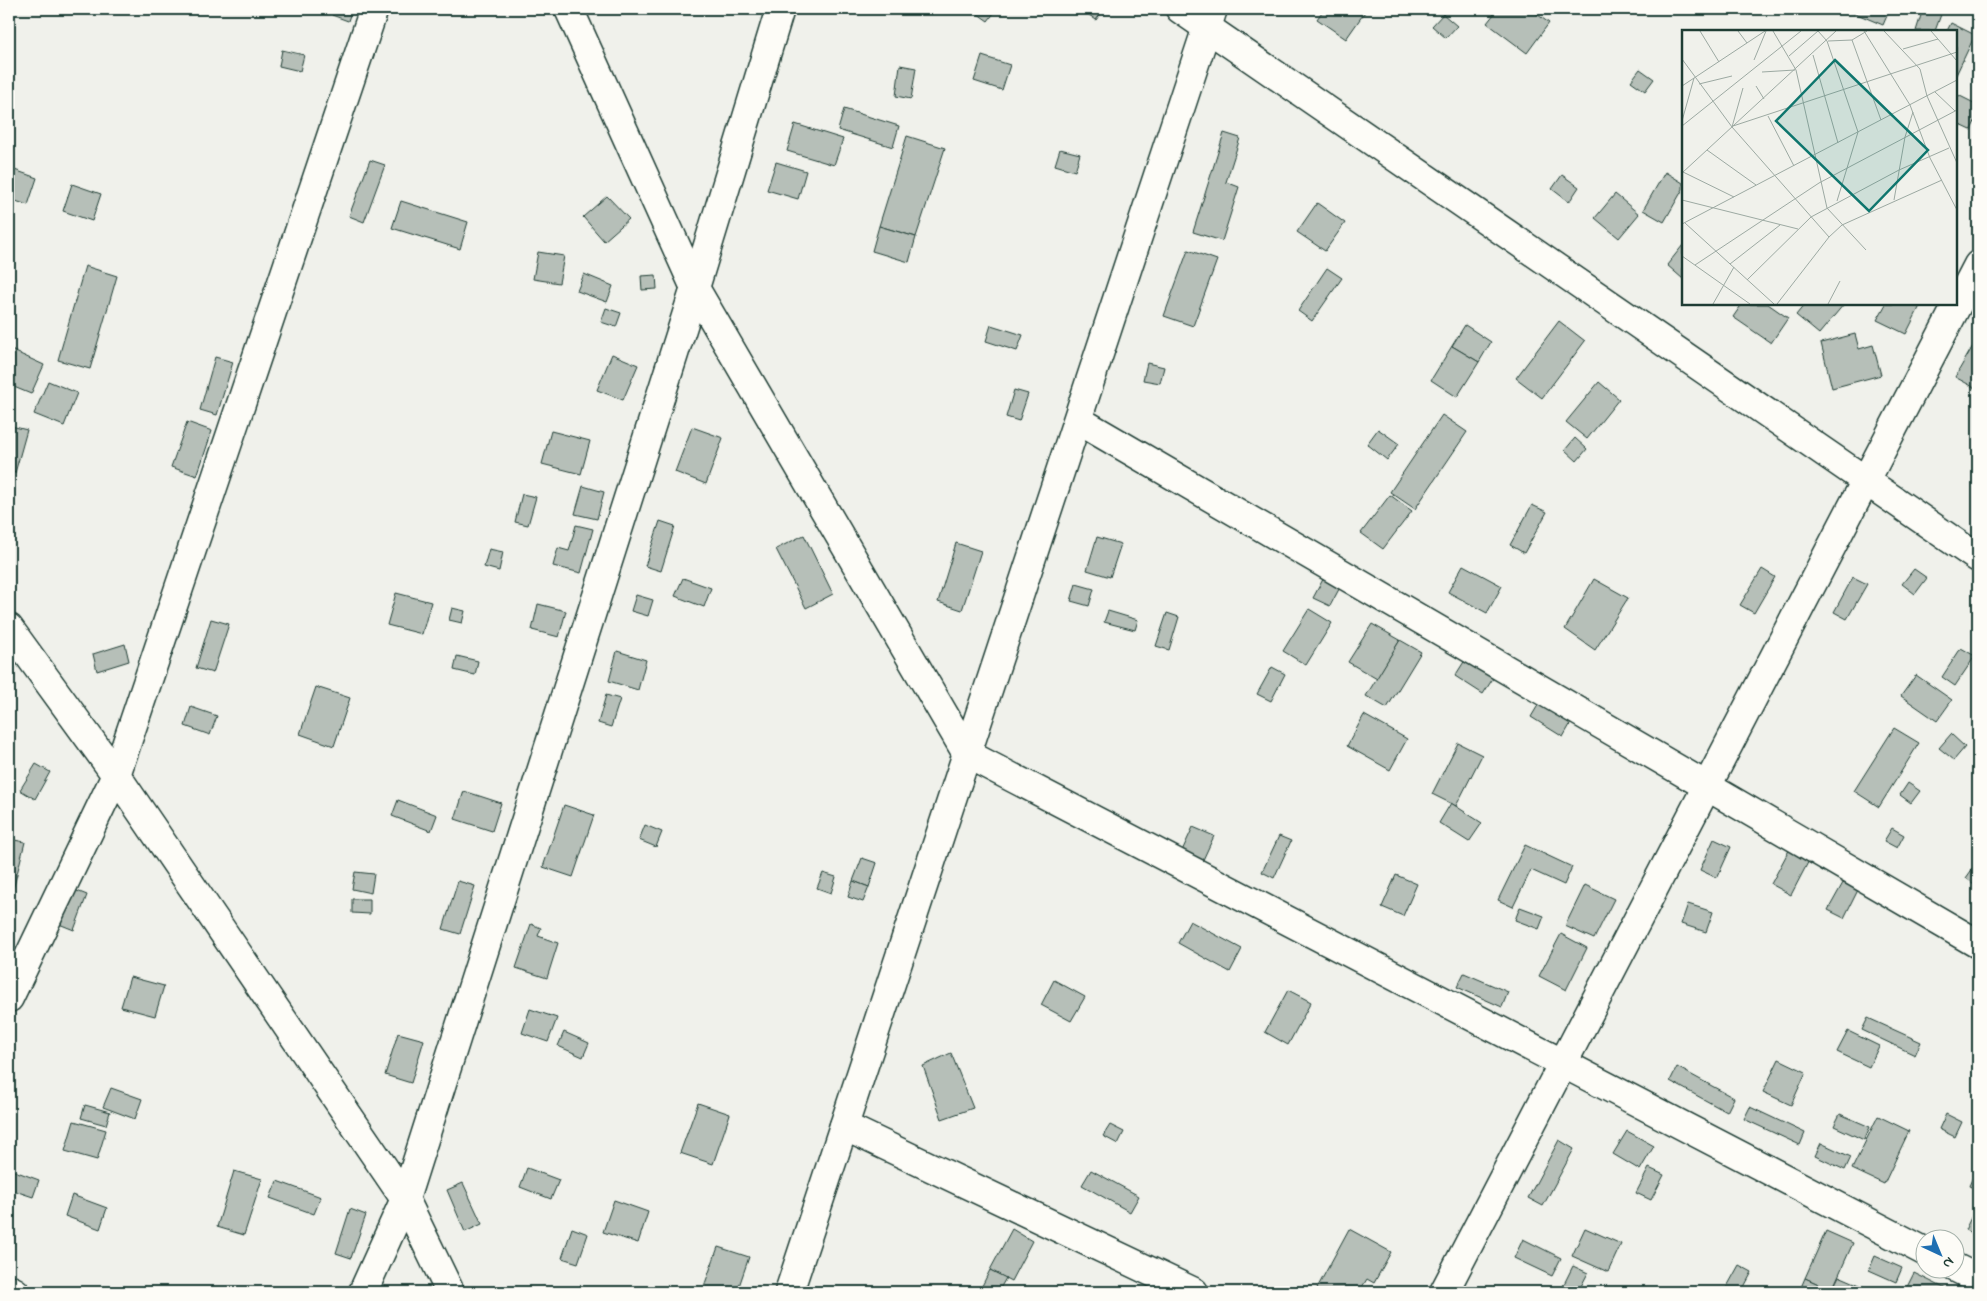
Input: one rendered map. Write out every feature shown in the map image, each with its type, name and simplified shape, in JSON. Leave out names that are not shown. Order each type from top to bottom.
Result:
[{"type":"street","points":[[9,998],[116,775],[374,9]]},
{"type":"street","points":[[569,9],[695,288],[967,754],[1914,1246]]},
{"type":"street","points":[[363,1292],[405,1199],[695,288],[780,9]]},
{"type":"street","points":[[1180,9],[1210,18],[1865,482],[1978,558]]},
{"type":"street","points":[[789,1292],[1210,18]]},
{"type":"street","points":[[1444,1292],[1978,265]]},
{"type":"street","points":[[1078,420],[1978,944]]},
{"type":"street","points":[[9,628],[116,775],[405,1199],[450,1292]]},
{"type":"street","points":[[844,1126],[1194,1292]]},
{"type":"street","points":[[1964,1272],[1978,1279]]},
{"type":"street","points":[[9,1289],[16,1292]]},
{"type":"building","points":[[334,9],[352,9],[348,21],[332,15]]},
{"type":"building","points":[[971,9],[997,9],[988,21]]},
{"type":"building","points":[[1081,9],[1104,9],[1096,20]]},
{"type":"building","points":[[1324,9],[1367,9],[1346,39],[1317,19]]},
{"type":"building","points":[[1498,9],[1530,9],[1549,23],[1527,53],[1487,23]]},
{"type":"building","points":[[1853,9],[1883,9],[1889,11],[1883,25],[1852,12]]},
{"type":"building","points":[[1923,9],[1943,9],[1935,30],[1916,30]]},
{"type":"building","points":[[1443,14],[1457,26],[1446,38],[1432,26]]},
{"type":"building","points":[[1951,23],[1975,35],[1957,73],[1957,30],[1948,30]]},
{"type":"building","points":[[282,50],[304,55],[300,71],[279,66]]},
{"type":"building","points":[[982,56],[1010,65],[1002,90],[974,81]]},
{"type":"building","points":[[900,65],[916,68],[911,99],[896,96]]},
{"type":"building","points":[[1640,69],[1654,79],[1645,91],[1631,81]]},
{"type":"building","points":[[1957,94],[1978,105],[1978,115],[1971,130],[1957,123]]},
{"type":"building","points":[[844,109],[899,126],[893,147],[838,130]]},
{"type":"building","points":[[795,124],[843,139],[834,165],[787,151]]},
{"type":"building","points":[[1224,133],[1240,138],[1226,182],[1239,187],[1222,241],[1193,232]]},
{"type":"building","points":[[907,136],[945,148],[916,237],[879,226]]},
{"type":"building","points":[[1060,149],[1080,154],[1075,171],[1055,165]]},
{"type":"building","points":[[370,160],[385,165],[364,222],[349,216]]},
{"type":"building","points":[[776,162],[806,171],[798,199],[767,190]]},
{"type":"building","points":[[9,168],[37,178],[28,205],[9,199]]},
{"type":"building","points":[[1665,172],[1682,182],[1682,191],[1664,222],[1643,210]]},
{"type":"building","points":[[1562,175],[1579,187],[1569,202],[1552,189]]},
{"type":"building","points":[[72,184],[101,194],[92,221],[63,211]]},
{"type":"building","points":[[1615,194],[1639,214],[1619,238],[1595,218]]},
{"type":"building","points":[[607,196],[629,219],[604,241],[583,217]]},
{"type":"building","points":[[401,201],[468,222],[460,249],[392,228]]},
{"type":"building","points":[[1317,203],[1345,223],[1325,251],[1297,232]]},
{"type":"building","points":[[879,226],[916,237],[909,262],[872,251]]},
{"type":"building","points":[[1682,246],[1682,278],[1667,265]]},
{"type":"building","points":[[1188,250],[1217,260],[1193,326],[1164,316]]},
{"type":"building","points":[[538,252],[564,256],[559,283],[533,279]]},
{"type":"building","points":[[85,266],[117,276],[90,369],[58,360]]},
{"type":"building","points":[[1327,268],[1342,278],[1312,321],[1298,311]]},
{"type":"building","points":[[584,274],[613,286],[607,302],[577,291]]},
{"type":"building","points":[[656,275],[657,289],[642,290],[641,276]]},
{"type":"building","points":[[1741,305],[1769,305],[1788,318],[1771,343],[1733,317]]},
{"type":"building","points":[[1804,305],[1843,305],[1819,334],[1796,315]]},
{"type":"building","points":[[1885,305],[1920,305],[1906,334],[1877,320]]},
{"type":"building","points":[[606,308],[621,313],[616,327],[601,322]]},
{"type":"building","points":[[1559,321],[1585,341],[1542,398],[1516,378]]},
{"type":"building","points":[[991,325],[1023,335],[1017,351],[986,341]]},
{"type":"building","points":[[1465,325],[1491,342],[1479,362],[1452,346]]},
{"type":"building","points":[[1855,334],[1859,349],[1873,345],[1881,375],[1832,388],[1821,343]]},
{"type":"building","points":[[1978,340],[1977,389],[1955,377]]},
{"type":"building","points":[[1452,346],[1479,362],[1457,397],[1431,380]]},
{"type":"building","points":[[9,349],[44,365],[31,394],[9,385]]},
{"type":"building","points":[[612,354],[638,365],[623,400],[597,390]]},
{"type":"building","points":[[215,357],[233,362],[217,415],[200,410]]},
{"type":"building","points":[[1147,363],[1164,367],[1160,383],[1143,380]]},
{"type":"building","points":[[48,381],[77,393],[64,426],[34,414]]},
{"type":"building","points":[[1599,382],[1619,399],[1587,439],[1566,422]]},
{"type":"building","points":[[1014,390],[1028,394],[1019,421],[1006,417]]},
{"type":"building","points":[[1442,415],[1467,432],[1415,509],[1390,492]]},
{"type":"building","points":[[187,422],[212,431],[197,476],[171,467]]},
{"type":"building","points":[[11,426],[27,430],[15,473],[9,471],[9,434]]},
{"type":"building","points":[[692,427],[723,438],[706,484],[675,472]]},
{"type":"building","points":[[1378,429],[1399,444],[1387,460],[1367,444]]},
{"type":"building","points":[[551,431],[590,441],[581,474],[542,464]]},
{"type":"building","points":[[1575,438],[1587,449],[1577,461],[1565,450]]},
{"type":"building","points":[[583,486],[604,492],[597,519],[575,514]]},
{"type":"building","points":[[522,494],[536,497],[528,525],[515,522]]},
{"type":"building","points":[[1390,495],[1412,511],[1383,549],[1361,533]]},
{"type":"building","points":[[1532,505],[1547,512],[1524,553],[1510,545]]},
{"type":"building","points":[[660,521],[675,526],[661,571],[645,566]]},
{"type":"building","points":[[576,525],[593,529],[581,573],[553,566],[558,548],[569,551]]},
{"type":"building","points":[[804,535],[833,594],[806,608],[776,549]]},
{"type":"building","points":[[1097,537],[1121,544],[1110,577],[1087,570]]},
{"type":"building","points":[[956,543],[981,551],[962,610],[938,602]]},
{"type":"building","points":[[489,549],[503,552],[499,571],[484,567]]},
{"type":"building","points":[[1463,565],[1502,586],[1487,613],[1448,592]]},
{"type":"building","points":[[1762,569],[1775,577],[1754,613],[1740,605]]},
{"type":"building","points":[[1914,569],[1927,578],[1915,594],[1902,584]]},
{"type":"building","points":[[1328,570],[1345,578],[1330,606],[1313,598]]},
{"type":"building","points":[[1853,577],[1867,584],[1847,619],[1834,612]]},
{"type":"building","points":[[683,578],[711,588],[704,607],[675,596]]},
{"type":"building","points":[[1594,579],[1628,598],[1595,650],[1565,629]]},
{"type":"building","points":[[1076,584],[1094,589],[1089,606],[1071,601]]},
{"type":"building","points":[[396,593],[431,602],[422,634],[387,625]]},
{"type":"building","points":[[636,595],[653,600],[648,616],[631,611]]},
{"type":"building","points":[[538,604],[566,611],[559,637],[532,630]]},
{"type":"building","points":[[452,608],[465,611],[462,623],[449,620]]},
{"type":"building","points":[[1309,609],[1332,623],[1306,665],[1283,651]]},
{"type":"building","points":[[1108,611],[1138,620],[1135,630],[1104,622]]},
{"type":"building","points":[[1167,613],[1179,617],[1169,650],[1156,646]]},
{"type":"building","points":[[211,619],[229,624],[213,673],[196,668]]},
{"type":"building","points":[[1372,624],[1400,640],[1377,679],[1348,662]]},
{"type":"building","points":[[1400,640],[1421,652],[1387,708],[1366,696]]},
{"type":"building","points":[[125,644],[129,661],[97,671],[93,654]]},
{"type":"building","points":[[1961,648],[1975,656],[1955,686],[1942,677]]},
{"type":"building","points":[[1472,649],[1501,666],[1483,694],[1455,676]]},
{"type":"building","points":[[617,651],[646,660],[638,690],[609,681]]},
{"type":"building","points":[[457,656],[478,661],[475,675],[454,670]]},
{"type":"building","points":[[1272,667],[1285,674],[1271,701],[1257,694]]},
{"type":"building","points":[[1916,675],[1952,700],[1937,721],[1901,696]]},
{"type":"building","points":[[316,687],[350,698],[334,746],[300,734]]},
{"type":"building","points":[[1547,690],[1579,709],[1563,737],[1531,717]]},
{"type":"building","points":[[606,695],[620,699],[611,727],[598,723]]},
{"type":"building","points":[[191,707],[217,716],[210,735],[185,726]]},
{"type":"building","points":[[1364,715],[1407,739],[1390,770],[1347,746]]},
{"type":"building","points":[[1894,728],[1919,743],[1879,807],[1854,791]]},
{"type":"building","points":[[1951,734],[1965,747],[1954,760],[1939,748]]},
{"type":"building","points":[[1458,743],[1482,755],[1456,806],[1432,794]]},
{"type":"building","points":[[36,764],[50,772],[35,799],[20,790]]},
{"type":"building","points":[[1908,783],[1920,791],[1911,803],[1900,795]]},
{"type":"building","points":[[464,791],[501,803],[492,831],[455,819]]},
{"type":"building","points":[[9,792],[15,794],[10,810],[9,810]]},
{"type":"building","points":[[398,800],[437,815],[431,831],[392,816]]},
{"type":"building","points":[[1451,803],[1482,823],[1469,842],[1439,823]]},
{"type":"building","points":[[564,805],[594,815],[573,877],[543,867]]},
{"type":"building","points":[[645,825],[662,832],[656,847],[639,840]]},
{"type":"building","points":[[1193,827],[1214,836],[1202,862],[1181,853]]},
{"type":"building","points":[[1892,828],[1904,835],[1897,848],[1884,841]]},
{"type":"building","points":[[1279,836],[1291,841],[1274,878],[1262,872]]},
{"type":"building","points":[[9,839],[25,842],[10,902],[9,902]]},
{"type":"building","points":[[1714,839],[1731,847],[1717,878],[1700,870]]},
{"type":"building","points":[[1795,839],[1815,849],[1791,895],[1771,884]]},
{"type":"building","points":[[1525,845],[1572,867],[1564,885],[1531,870],[1513,907],[1498,900]]},
{"type":"building","points":[[862,858],[877,863],[869,887],[853,881]]},
{"type":"building","points":[[1978,861],[1978,887],[1966,878]]},
{"type":"building","points":[[355,872],[374,874],[371,893],[352,889]]},
{"type":"building","points":[[823,873],[836,877],[831,893],[817,888]]},
{"type":"building","points":[[1396,875],[1417,884],[1403,916],[1382,907]]},
{"type":"building","points":[[458,881],[475,886],[460,934],[443,929]]},
{"type":"building","points":[[853,881],[869,887],[863,902],[848,897]]},
{"type":"building","points":[[1843,883],[1858,890],[1844,918],[1828,910]]},
{"type":"building","points":[[1585,885],[1614,899],[1594,939],[1565,926]]},
{"type":"building","points":[[72,889],[87,895],[74,930],[59,924]]},
{"type":"building","points":[[352,899],[370,899],[370,914],[352,913]]},
{"type":"building","points":[[1688,904],[1713,912],[1706,932],[1681,924]]},
{"type":"building","points":[[1520,907],[1544,916],[1539,929],[1515,920]]},
{"type":"building","points":[[1190,921],[1242,949],[1230,972],[1178,943]]},
{"type":"building","points":[[531,924],[541,928],[538,936],[558,943],[547,978],[516,968]]},
{"type":"building","points":[[1561,934],[1587,948],[1566,990],[1539,976]]},
{"type":"building","points":[[1464,973],[1508,992],[1502,1007],[1457,987]]},
{"type":"building","points":[[130,977],[164,986],[155,1016],[121,1007]]},
{"type":"building","points":[[1054,980],[1085,997],[1071,1021],[1041,1005]]},
{"type":"building","points":[[1288,990],[1311,1002],[1288,1045],[1265,1032]]},
{"type":"building","points":[[530,1009],[557,1018],[548,1042],[522,1033]]},
{"type":"building","points":[[1868,1018],[1921,1042],[1915,1055],[1862,1030]]},
{"type":"building","points":[[1848,1031],[1879,1046],[1869,1067],[1837,1052]]},
{"type":"building","points":[[564,1032],[589,1043],[583,1057],[558,1046]]},
{"type":"building","points":[[398,1033],[424,1040],[411,1083],[385,1075]]},
{"type":"building","points":[[951,1053],[973,1108],[942,1119],[923,1066]]},
{"type":"building","points":[[1779,1059],[1806,1072],[1791,1105],[1763,1092]]},
{"type":"building","points":[[1677,1067],[1734,1098],[1727,1112],[1670,1081]]},
{"type":"building","points":[[111,1088],[142,1099],[135,1119],[103,1107]]},
{"type":"building","points":[[698,1103],[730,1114],[713,1164],[680,1153]]},
{"type":"building","points":[[85,1105],[110,1112],[106,1125],[81,1118]]},
{"type":"building","points":[[1750,1107],[1805,1133],[1800,1145],[1744,1119]]},
{"type":"building","points":[[1840,1114],[1870,1127],[1864,1140],[1834,1126]]},
{"type":"building","points":[[1946,1114],[1962,1122],[1955,1137],[1939,1129]]},
{"type":"building","points":[[1878,1116],[1909,1131],[1884,1184],[1852,1169]]},
{"type":"building","points":[[74,1121],[106,1130],[97,1160],[65,1151]]},
{"type":"building","points":[[1110,1125],[1124,1132],[1118,1144],[1103,1136]]},
{"type":"building","points":[[1627,1131],[1654,1146],[1640,1170],[1613,1154]]},
{"type":"building","points":[[1559,1140],[1574,1149],[1543,1206],[1528,1198]]},
{"type":"building","points":[[1821,1143],[1851,1157],[1845,1170],[1815,1156]]},
{"type":"building","points":[[1978,1165],[1978,1190],[1969,1186]]},
{"type":"building","points":[[527,1168],[559,1180],[551,1199],[520,1187]]},
{"type":"building","points":[[1649,1168],[1664,1175],[1651,1200],[1636,1193]]},
{"type":"building","points":[[9,1169],[39,1180],[33,1197],[9,1189]]},
{"type":"building","points":[[1091,1170],[1139,1196],[1130,1212],[1082,1185]]},
{"type":"building","points":[[234,1171],[262,1179],[244,1235],[217,1227]]},
{"type":"building","points":[[277,1181],[321,1197],[314,1214],[270,1198]]},
{"type":"building","points":[[463,1183],[482,1224],[465,1232],[447,1190]]},
{"type":"building","points":[[72,1195],[107,1208],[100,1229],[65,1216]]},
{"type":"building","points":[[614,1200],[648,1212],[638,1243],[603,1232]]},
{"type":"building","points":[[1978,1203],[1978,1236],[1965,1230]]},
{"type":"building","points":[[350,1209],[366,1215],[351,1258],[336,1253]]},
{"type":"building","points":[[572,1228],[588,1234],[578,1263],[562,1258]]},
{"type":"building","points":[[1585,1228],[1621,1244],[1608,1272],[1572,1256]]},
{"type":"building","points":[[1012,1229],[1032,1241],[1011,1281],[990,1270]]},
{"type":"building","points":[[1349,1229],[1391,1252],[1374,1283],[1367,1279],[1359,1292],[1315,1292]]},
{"type":"building","points":[[1826,1231],[1853,1243],[1832,1290],[1805,1278]]},
{"type":"building","points":[[1523,1239],[1561,1258],[1552,1276],[1514,1258]]},
{"type":"building","points":[[718,1247],[749,1257],[737,1292],[702,1292]]},
{"type":"building","points":[[1875,1256],[1902,1268],[1896,1282],[1869,1270]]},
{"type":"building","points":[[1739,1265],[1752,1272],[1744,1287],[1754,1292],[1724,1292]]},
{"type":"building","points":[[1573,1266],[1588,1273],[1578,1292],[1560,1292]]},
{"type":"building","points":[[990,1270],[1006,1278],[998,1292],[980,1290]]},
{"type":"building","points":[[1914,1273],[1914,1278],[1924,1278],[1950,1291],[1912,1292],[1906,1289]]},
{"type":"building","points":[[1839,1276],[1876,1292],[1831,1292]]},
{"type":"building","points":[[1805,1278],[1832,1290],[1831,1292],[1799,1292]]}]
